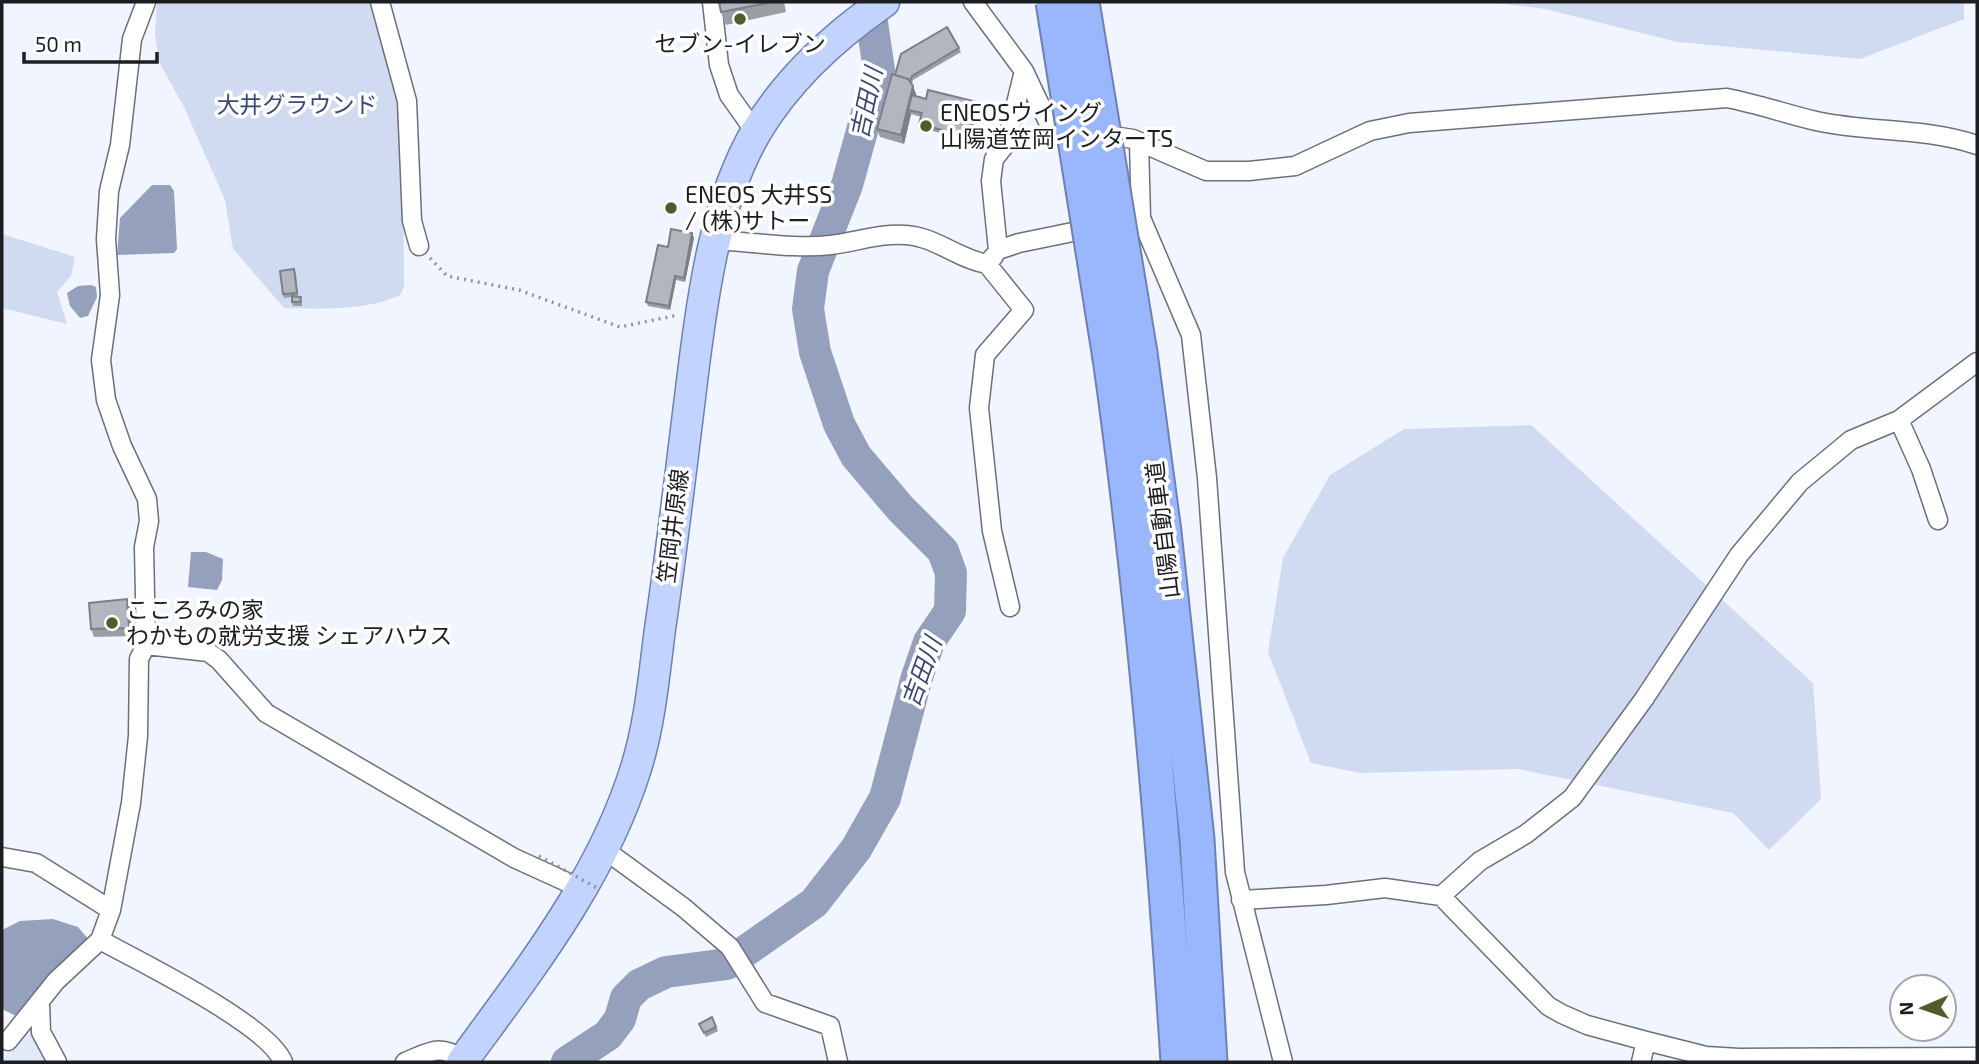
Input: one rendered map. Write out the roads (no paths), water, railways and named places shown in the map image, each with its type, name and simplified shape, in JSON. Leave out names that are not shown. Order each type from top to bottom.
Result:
[{"type":"highway","points":[[1042,2],[1079,162]]},
{"type":"highway","name":"山陽自動車道","points":[[1053,2],[1079,162],[1164,532],[1197,839],[1210,1062]]},
{"type":"highway","name":"山陽自動車道","points":[[1082,2],[1125,355],[1130,500],[1163,828],[1178,1062]]},
{"type":"main road","name":"笠岡井原線","points":[[463,1061],[588,890],[637,765],[652,692],[700,314],[716,237],[736,177],[756,133],[787,89],[847,28],[884,2]]},
{"type":"street","points":[[8,1041],[56,982],[100,940],[111,910],[131,803],[138,736],[139,659],[146,645],[144,547],[149,521],[147,499],[121,446],[110,411],[102,360],[110,295],[106,239],[109,191],[120,145],[132,39],[146,2]]},
{"type":"street","points":[[380,2],[407,101],[412,221],[419,246]]},
{"type":"street","points":[[712,2],[719,65],[729,95],[756,133]]},
{"type":"street","points":[[973,2],[1024,71],[1050,126],[1139,142],[1206,171],[1249,171],[1295,166],[1370,131],[1409,123],[1727,98],[1772,106],[1816,121],[1940,134],[1977,145]]},
{"type":"street","points":[[1010,607],[992,531],[979,408],[985,355],[1024,310],[993,257],[991,181],[994,159],[1006,144],[1024,71]]},
{"type":"street","points":[[1139,142],[1142,218],[1191,335],[1207,478],[1235,872],[1283,1062]]},
{"type":"street","points":[[716,237],[727,241],[830,245],[877,236],[907,235],[925,239],[960,257],[993,257],[1019,243],[1142,218]]},
{"type":"street","points":[[1441,896],[1480,861],[1526,834],[1572,798],[1644,699],[1739,555],[1800,482],[1851,440],[1899,421],[1977,362]]},
{"type":"street","points":[[1899,421],[1921,469],[1938,520]]},
{"type":"street","points":[[146,645],[208,652],[219,660],[267,713],[514,858],[588,890]]},
{"type":"street","points":[[605,850],[683,907],[730,947],[765,1003],[830,1026],[838,1062]]},
{"type":"street","points":[[2,856],[36,863],[111,910]]},
{"type":"street","points":[[1241,900],[1385,888],[1441,896],[1548,1006],[1587,1025],[1706,1056],[1977,1057]]},
{"type":"street","points":[[100,940],[252,1028],[277,1049],[283,1062]]},
{"type":"street","points":[[40,1003],[41,1032],[57,1062]]},
{"type":"street","points":[[1641,1062],[1646,1041]]},
{"type":"street","points":[[405,1062],[437,1049],[451,1051],[463,1061]]},
{"type":"waterway","name":"吉田川","points":[[567,1062],[608,1035],[620,1019],[626,998],[639,985],[666,972],[727,964],[814,903],[856,849],[885,798],[916,680],[929,642],[950,611],[951,573],[943,551],[901,509],[856,456],[839,424],[815,352],[808,309],[813,271],[847,185],[879,70],[869,2]]},
{"type":"place","name":"セブン-イレブン","points":[[740,19]]},
{"type":"place","name":"ENEOSウイング 山陽道笠岡インターTS","points":[[926,126]]},
{"type":"place","name":"ENEOS 大井SS / (株)サトー","points":[[671,208]]},
{"type":"place","name":"こころみの家 わかもの就労支援 シェアハウス","points":[[112,623]]},
{"type":"park label","name":"大井グラウンド","points":[[297,105]]}]
